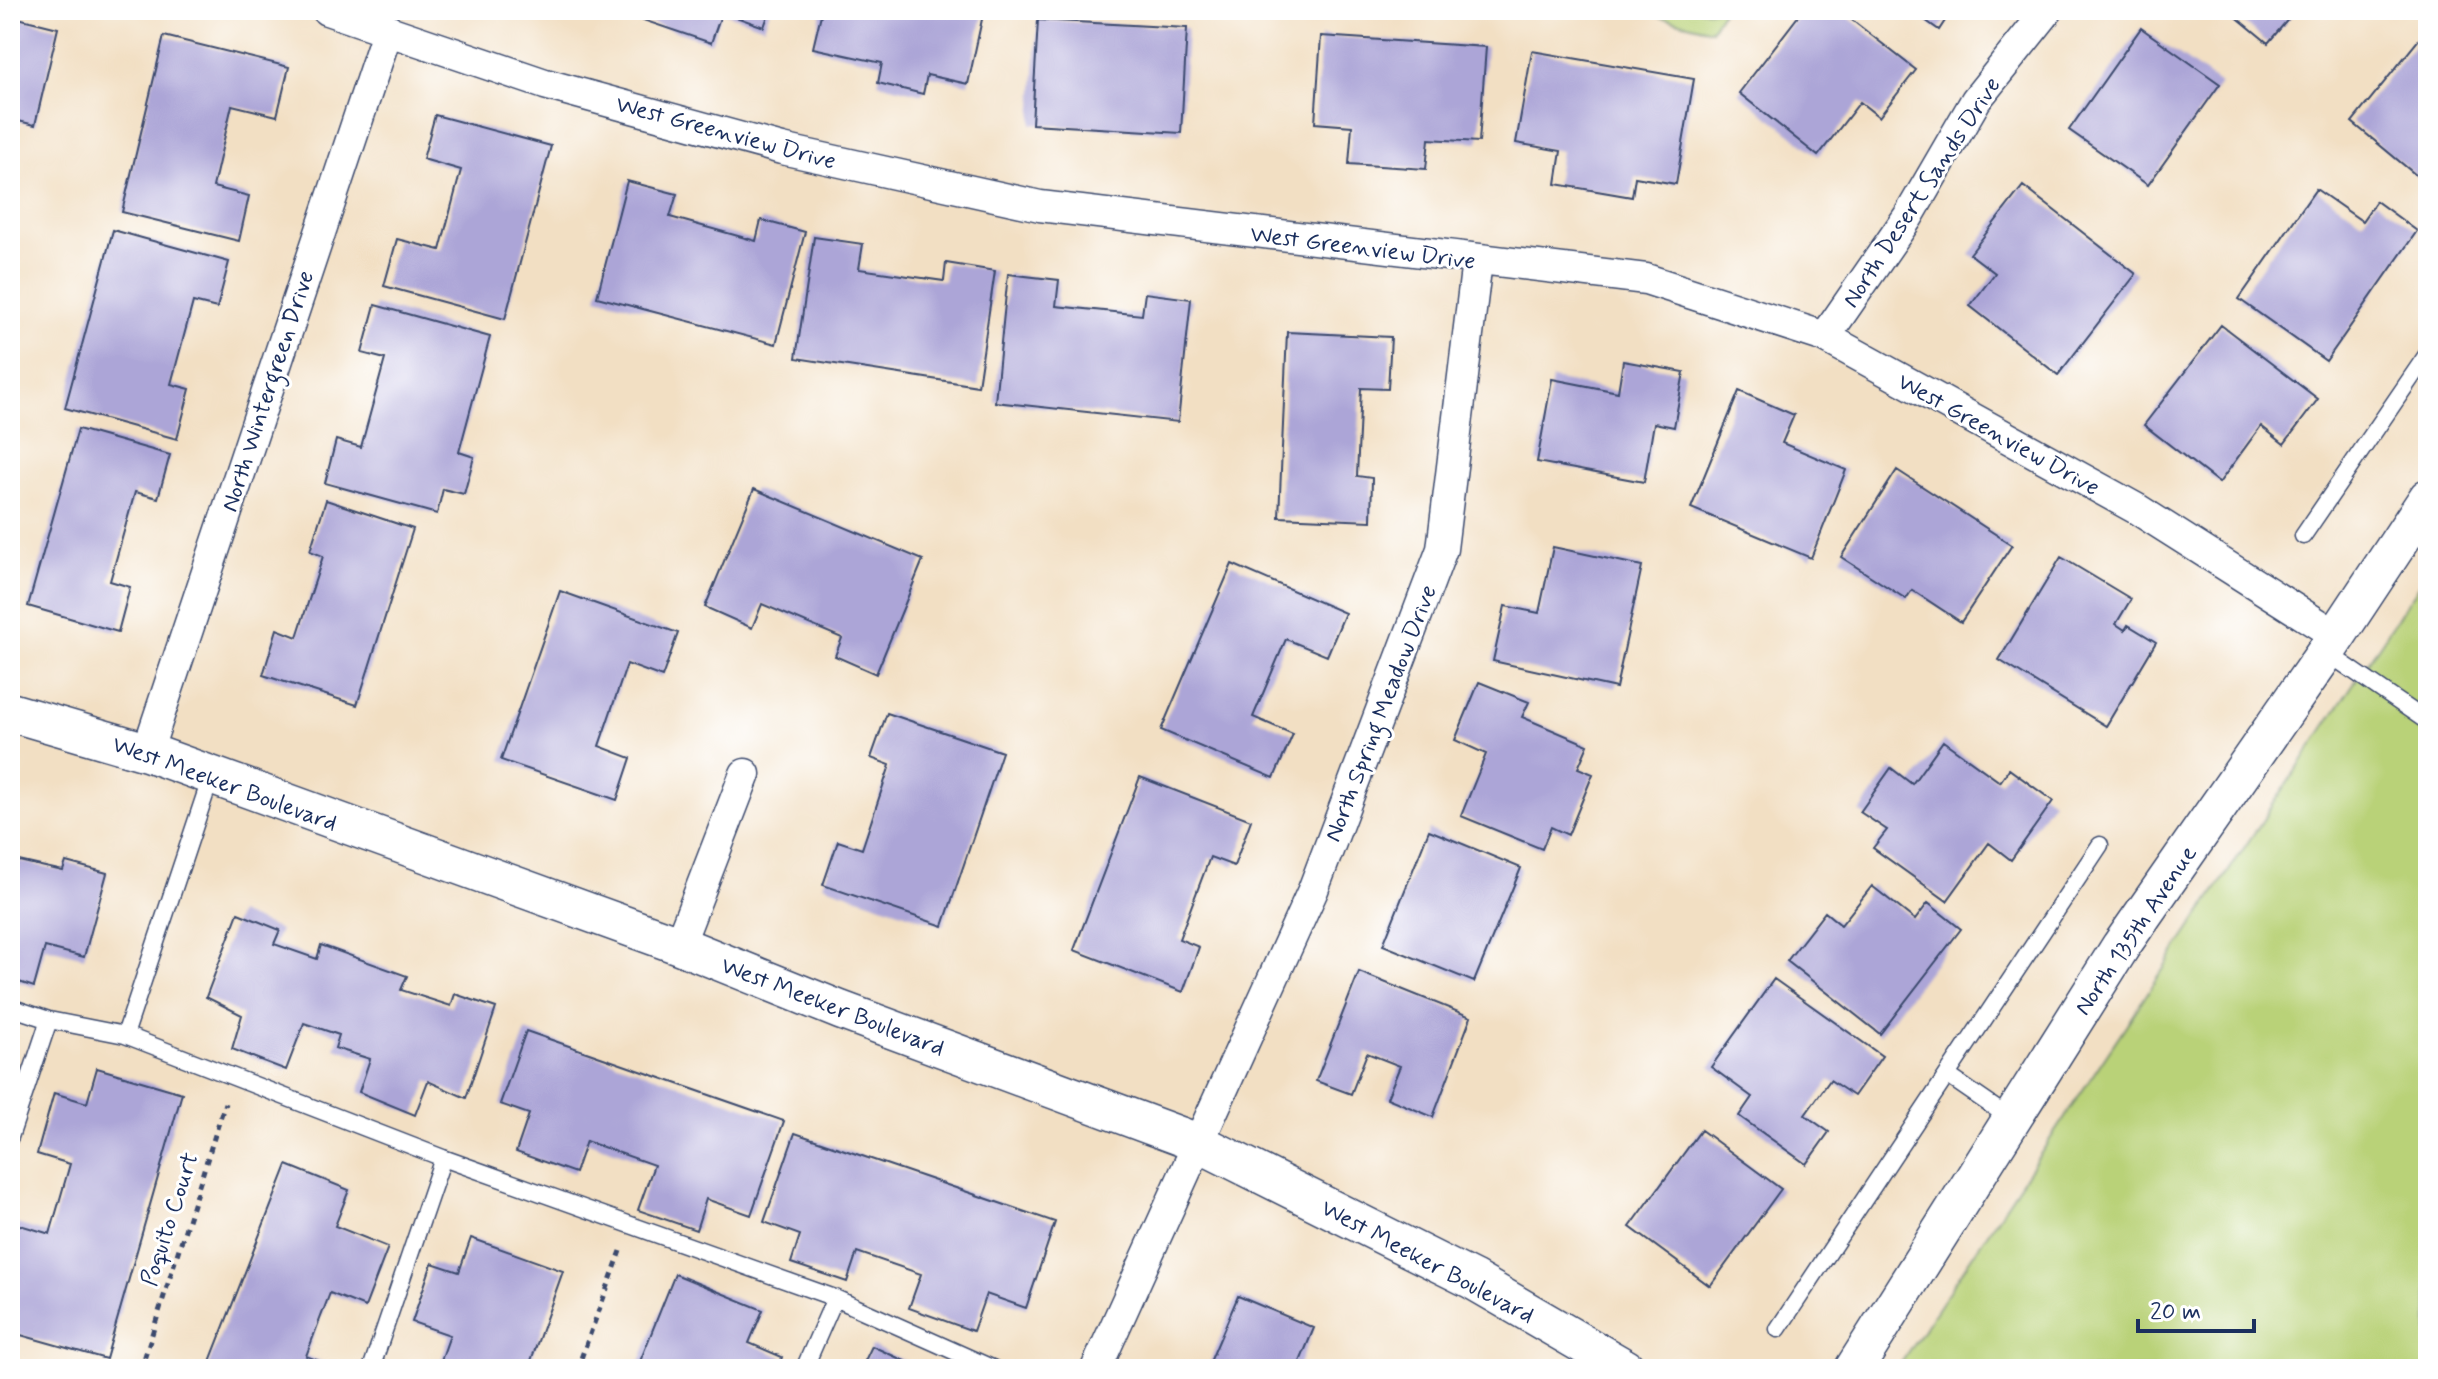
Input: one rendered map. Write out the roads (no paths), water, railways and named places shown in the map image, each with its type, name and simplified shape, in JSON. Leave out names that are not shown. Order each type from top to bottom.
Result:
[{"type":"street","name":"West Greenview Drive","points":[[327,10],[545,84],[782,149],[1040,206],[1646,279],[1825,337],[2137,509],[2332,644]]},
{"type":"street","name":"North Desert Sands Drive","points":[[1825,337],[1908,217],[1976,100],[2048,10]]},
{"type":"street","name":"North Wintergreen Drive","points":[[147,752],[388,29]]},
{"type":"street","name":"North Spring Meadow Drive","points":[[1096,1369],[1201,1144],[1313,890],[1442,549],[1477,261]]},
{"type":"street","name":"North 135th Avenue","points":[[1854,1369],[2121,946],[2332,644],[2428,498]]},
{"type":"street","name":"West Meeker Boulevard","points":[[10,712],[147,752],[679,945],[840,1010],[1201,1144],[1473,1280],[1626,1369]]},
{"type":"street","points":[[679,945],[745,774]]},
{"type":"lane","points":[[2303,536],[2428,353]]},
{"type":"lane","points":[[2332,644],[2428,722]]},
{"type":"lane","points":[[125,1035],[211,777]]},
{"type":"lane","points":[[1778,1329],[2100,845]]},
{"type":"lane","points":[[10,1007],[49,1020],[125,1035],[232,1079],[630,1228],[835,1298],[994,1369]]},
{"type":"lane","points":[[10,1137],[49,1020]]},
{"type":"lane","points":[[1947,1075],[2013,1120]]},
{"type":"lane","points":[[371,1369],[443,1158]]},
{"type":"lane","points":[[804,1369],[835,1298]]}]
